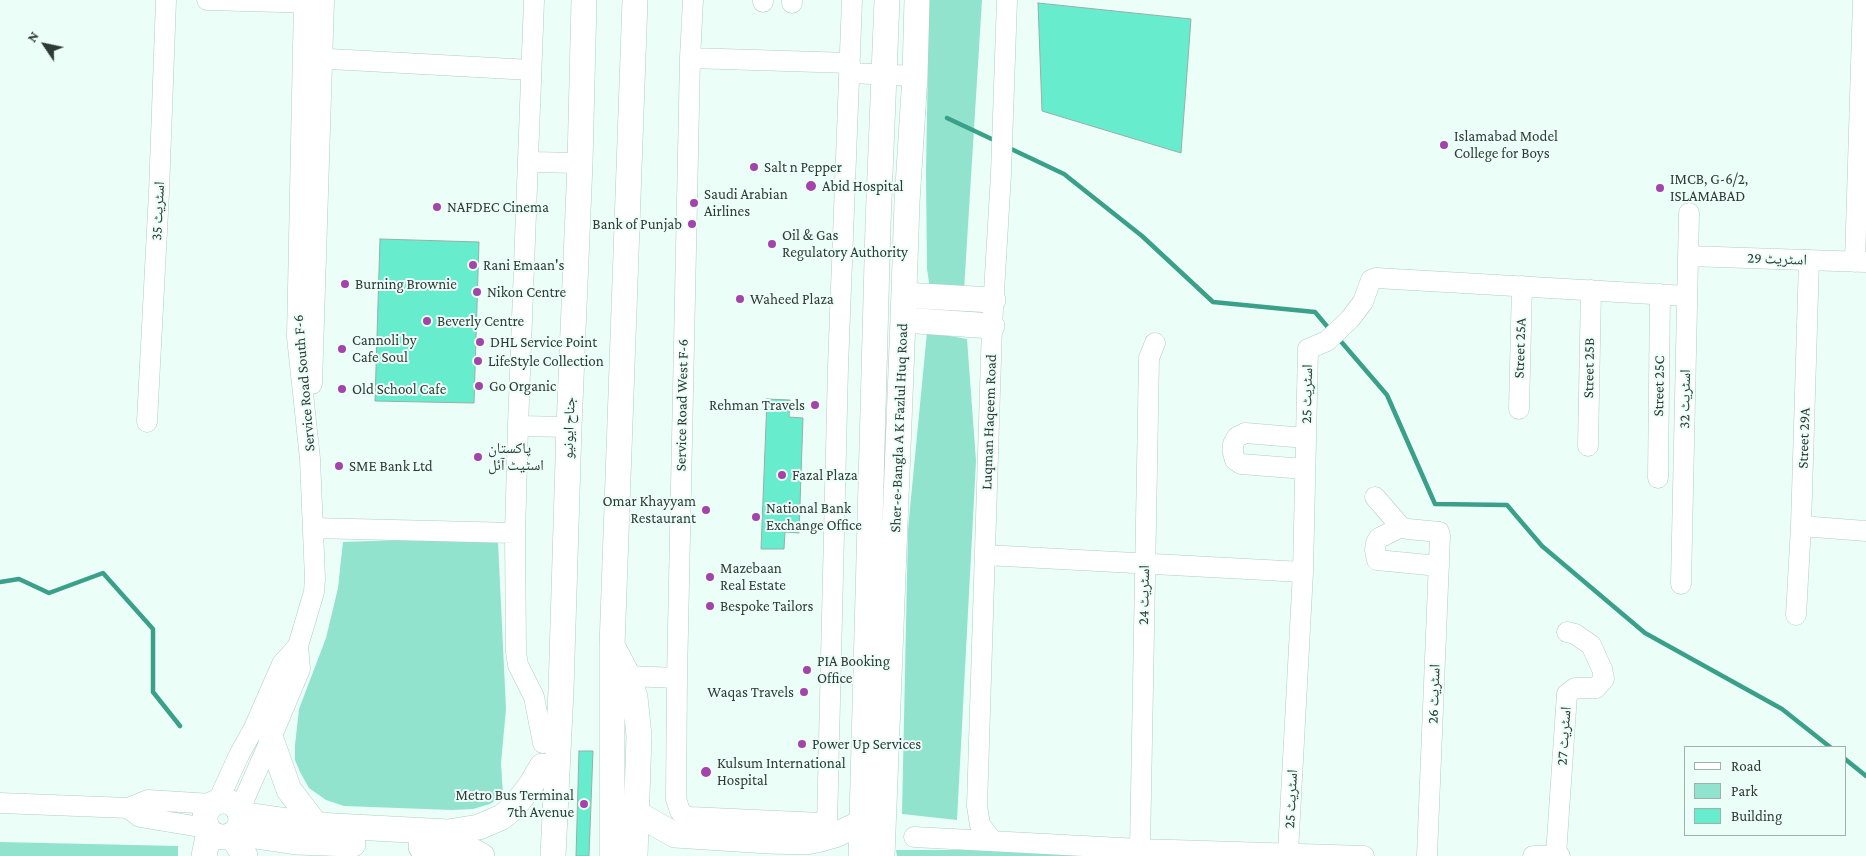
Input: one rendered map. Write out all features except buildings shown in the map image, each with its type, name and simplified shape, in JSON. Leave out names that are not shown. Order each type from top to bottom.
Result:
[{"type":"main road","name":"جناح ایونیو","points":[[552,856],[561,690],[584,0]]},
{"type":"main road","points":[[612,856],[612,647],[636,0]]},
{"type":"main road","name":"Sher-e-Bangla A K Fazlul Huq Road","points":[[870,847],[883,75],[886,0]]},
{"type":"main road","name":"Sher-e-Bangla A K Fazlul Huq Road","points":[[870,847],[904,320],[906,202],[915,76],[917,0]]},
{"type":"main road","points":[[904,295],[993,300]]},
{"type":"main road","points":[[904,320],[992,326]]},
{"type":"main road","points":[[612,647],[628,676],[635,697],[639,736],[635,856]]},
{"type":"main road","points":[[538,856],[542,755],[548,720],[561,690]]},
{"type":"main road","points":[[271,739],[289,790],[316,825]]},
{"type":"main road","points":[[224,825],[316,825],[448,832],[478,827],[502,817],[513,808],[531,785],[542,755]]},
{"type":"main road","points":[[636,813],[675,835],[806,842],[831,830],[870,847]]},
{"type":"main road","points":[[224,825],[288,849],[456,849],[475,852],[482,856]]},
{"type":"main road","points":[[204,856],[224,825]]},
{"type":"main road","points":[[224,825],[245,856]]},
{"type":"street","name":"اسٹریٹ 35","points":[[148,422],[166,0]]},
{"type":"street","points":[[207,0],[324,2]]},
{"type":"street","points":[[534,0],[515,533],[516,652],[518,665],[534,697],[542,755]]},
{"type":"street","name":"Service Road West F-6","points":[[693,0],[690,58],[676,799],[680,810],[690,817],[810,822],[831,830]]},
{"type":"street","points":[[831,830],[838,367],[852,0]]},
{"type":"street","name":"Luqman Haqeem Road","points":[[992,840],[980,825],[977,806],[993,300],[1001,174],[1008,0]]},
{"type":"street","points":[[1860,262],[1863,0]]},
{"type":"street","name":"Service Road South F-6","points":[[304,2],[297,337],[310,459]]},
{"type":"street","name":"Service Road South F-6","points":[[310,459],[324,58],[324,2]]},
{"type":"street","points":[[302,58],[531,70]]},
{"type":"street","points":[[690,58],[850,68],[883,75],[915,76]]},
{"type":"street","points":[[529,162],[580,163]]},
{"type":"street","name":"اسٹریٹ 32","points":[[1681,584],[1689,213]]},
{"type":"street","name":"اسٹریٹ 29","points":[[1688,256],[1860,262]]},
{"type":"street","name":"Street 29A","points":[[1796,615],[1801,526],[1809,260]]},
{"type":"street","name":"اسٹریٹ 25","points":[[1288,853],[1303,572],[1308,349],[1327,341],[1350,319],[1363,302],[1371,280],[1376,278],[1687,296]]},
{"type":"street","name":"Street 25A","points":[[1518,409],[1522,286]]},
{"type":"street","name":"Street 25B","points":[[1588,446],[1591,290]]},
{"type":"street","name":"Street 25C","points":[[1658,478],[1660,294]]},
{"type":"street","name":"اسٹریٹ 24","points":[[1140,849],[1149,358],[1155,343]]},
{"type":"street","points":[[518,426],[569,427]]},
{"type":"street","points":[[1305,469],[1241,464],[1236,460],[1233,453],[1233,444],[1237,437],[1245,433],[1306,438]]},
{"type":"street","points":[[224,825],[271,739],[300,669],[298,646],[314,592],[314,528],[310,459]]},
{"type":"street","points":[[1375,496],[1401,526],[1379,538],[1375,550],[1377,560],[1439,566]]},
{"type":"street","name":"اسٹریٹ 26","points":[[1401,526],[1408,529],[1439,532],[1440,536],[1428,856]]},
{"type":"street","points":[[1801,526],[1866,531]]},
{"type":"street","points":[[314,528],[515,533]]},
{"type":"street","points":[[985,555],[1303,572]]},
{"type":"street","name":"اسٹریٹ 27","points":[[1556,855],[1567,694],[1575,688],[1596,688],[1604,679],[1602,669],[1591,645],[1575,634],[1567,632]]},
{"type":"street","points":[[224,825],[254,728],[282,664],[298,646]]},
{"type":"street","points":[[628,676],[677,678]]},
{"type":"street","points":[[0,803],[128,808],[140,817],[224,825]]},
{"type":"street","points":[[914,838],[992,840],[1140,849],[1364,856]]},
{"type":"street","points":[[1534,856],[1560,856]]},
{"type":"green space","points":[[929,0],[982,0],[964,290],[930,289],[927,269],[926,172]]},
{"type":"green space","points":[[927,332],[967,339],[976,461],[957,820],[902,814],[908,529]]},
{"type":"green space","points":[[428,539],[498,542],[506,709],[501,763],[503,795],[490,804],[473,809],[452,810],[344,806],[326,800],[309,788],[295,760],[295,745],[299,709],[326,638],[338,588],[343,542]]},
{"type":"green space","points":[[0,842],[178,846],[178,856],[0,856]]},
{"type":"green space","points":[[896,850],[1173,850],[1372,856],[897,856]]},
{"type":"waterway","points":[[947,118],[998,142]]},
{"type":"waterway","points":[[1007,147],[1064,174],[1142,236],[1213,302],[1315,312],[1331,331]]},
{"type":"waterway","points":[[1338,338],[1387,395],[1435,504],[1507,505],[1542,546],[1645,633],[1782,709],[1829,746]]},
{"type":"waterway","points":[[0,582],[19,579],[49,593],[103,573],[153,629],[153,692],[180,726]]},
{"type":"waterway","points":[[1846,760],[1866,776]]},
{"type":"place","name":"Islamabad Model College for Boys","points":[[1444,145]]},
{"type":"place","name":"Salt n Pepper","points":[[754,167]]},
{"type":"place","name":"Abid Hospital","points":[[811,186]]},
{"type":"place","name":"IMCB, G-6/2, ISLAMABAD","points":[[1660,188]]},
{"type":"place","name":"Saudi Arabian Airlines","points":[[694,203]]},
{"type":"place","name":"NAFDEC Cinema","points":[[437,207]]},
{"type":"place","name":"Bank of Punjab","points":[[692,224]]},
{"type":"place","name":"Oil & Gas Regulatory Authority","points":[[772,244]]},
{"type":"place","name":"Rani Emaan's","points":[[473,265]]},
{"type":"place","name":"Burning Brownie","points":[[345,284]]},
{"type":"place","name":"Nikon Centre","points":[[477,292]]},
{"type":"place","name":"Waheed Plaza","points":[[740,299]]},
{"type":"place","name":"Beverly Centre","points":[[427,321]]},
{"type":"place","name":"DHL Service Point","points":[[480,342]]},
{"type":"place","name":"Cannoli by Cafe Soul","points":[[342,349]]},
{"type":"place","name":"LifeStyle Collection","points":[[478,361]]},
{"type":"place","name":"Go Organic","points":[[479,386]]},
{"type":"place","name":"Old School Cafe","points":[[342,389]]},
{"type":"place","name":"Rehman Travels","points":[[815,405]]},
{"type":"place","name":"پاکستان اسٹیٹ آئل","points":[[478,457]]},
{"type":"place","name":"SME Bank Ltd","points":[[339,466]]},
{"type":"place","name":"Fazal Plaza","points":[[782,475]]},
{"type":"place","name":"Omar Khayyam Restaurant","points":[[706,510]]},
{"type":"place","name":"National Bank Exchange Office","points":[[756,517]]},
{"type":"place","name":"Mazebaan Real Estate","points":[[710,577]]},
{"type":"place","name":"Bespoke Tailors","points":[[710,606]]},
{"type":"place","name":"PIA Booking Office","points":[[807,670]]},
{"type":"place","name":"Waqas Travels","points":[[804,692]]},
{"type":"place","name":"Power Up Services","points":[[802,744]]},
{"type":"place","name":"Kulsum International Hospital","points":[[706,772]]},
{"type":"place","name":"Metro Bus Terminal 7th Avenue","points":[[584,804]]}]
